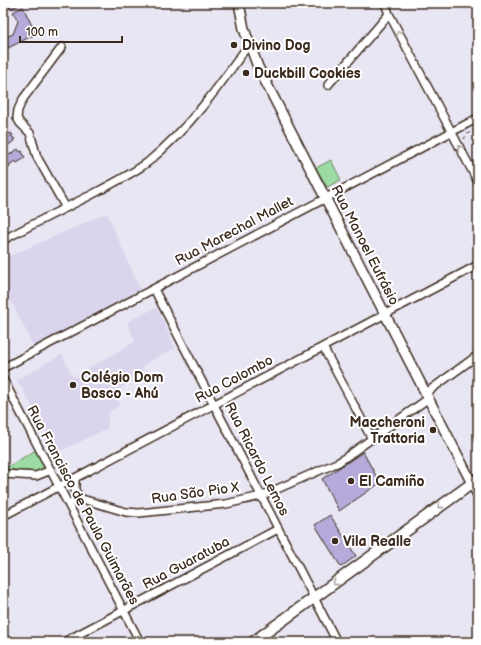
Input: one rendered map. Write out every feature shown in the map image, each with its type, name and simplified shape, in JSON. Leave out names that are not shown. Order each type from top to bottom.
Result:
[{"type":"main road","points":[[253,642],[475,481]]},
{"type":"street","name":"Rua Manoel Eufrásio","points":[[239,3],[240,13],[249,44],[258,67],[427,396],[475,481],[478,495]]},
{"type":"street","points":[[385,3],[389,14],[478,182]]},
{"type":"street","points":[[328,85],[389,14]]},
{"type":"street","points":[[3,240],[134,172],[164,147],[205,104],[249,44]]},
{"type":"street","points":[[62,47],[22,100],[17,118],[30,133],[37,157],[66,208]]},
{"type":"street","name":"Rua Marechal Mallet","points":[[3,368],[478,118]]},
{"type":"street","name":"Rua Colombo","points":[[3,516],[478,265]]},
{"type":"street","name":"Rua Ricardo Lemos","points":[[154,289],[337,642]]},
{"type":"street","points":[[323,347],[372,439]]},
{"type":"street","name":"Rua São Pio X","points":[[82,499],[126,512],[139,513],[226,504],[261,496],[333,465],[372,439],[478,355]]},
{"type":"street","name":"Rua Francisco de Paula Guimarães","points":[[3,379],[140,642]]},
{"type":"street","points":[[3,474],[36,476],[51,470]]},
{"type":"street","points":[[68,503],[82,499],[75,491],[75,478]]},
{"type":"street","name":"Rua Guaratuba","points":[[64,642],[278,529]]},
{"type":"path","points":[[460,147],[465,144],[464,138],[467,134],[478,128]]},
{"type":"shaded area","points":[[107,213],[142,294],[35,349],[11,301],[3,304],[3,259]]},
{"type":"shaded area","name":"Colégio Dom Bosco - Ahú","points":[[157,307],[175,348],[143,365],[144,373],[117,391],[119,406],[109,411],[107,429],[58,452],[17,380],[62,354],[73,377],[135,342],[127,322]]},
{"type":"green space","points":[[331,160],[341,180],[327,187],[316,168]]},
{"type":"green space","points":[[36,450],[46,469],[37,472],[4,469]]},
{"type":"building","points":[[7,3],[20,3],[21,4],[10,9]]},
{"type":"building","points":[[23,7],[36,34],[8,48],[3,38],[13,34],[18,21],[13,12]]},
{"type":"building","points":[[11,133],[13,135],[11,136],[15,139],[7,146],[6,148],[8,150],[5,152],[3,150],[3,137]]},
{"type":"building","points":[[18,149],[20,152],[22,151],[25,158],[17,163],[15,161],[5,170],[3,168],[3,159]]},
{"type":"building","name":"El Camiño","points":[[363,452],[380,483],[339,511],[322,479]]},
{"type":"building","name":"Vila Realle","points":[[330,515],[356,556],[341,567],[315,525]]},
{"type":"place","name":"Divino Dog","points":[[234,45]]},
{"type":"place","name":"Duckbill Cookies","points":[[246,73]]},
{"type":"place","name":"Colégio Dom Bosco - Ahú","points":[[73,385]]},
{"type":"place","name":"Maccheroni Trattoria","points":[[433,430]]},
{"type":"place","name":"El Camiño","points":[[351,481]]},
{"type":"place","name":"Vila Realle","points":[[335,541]]}]
